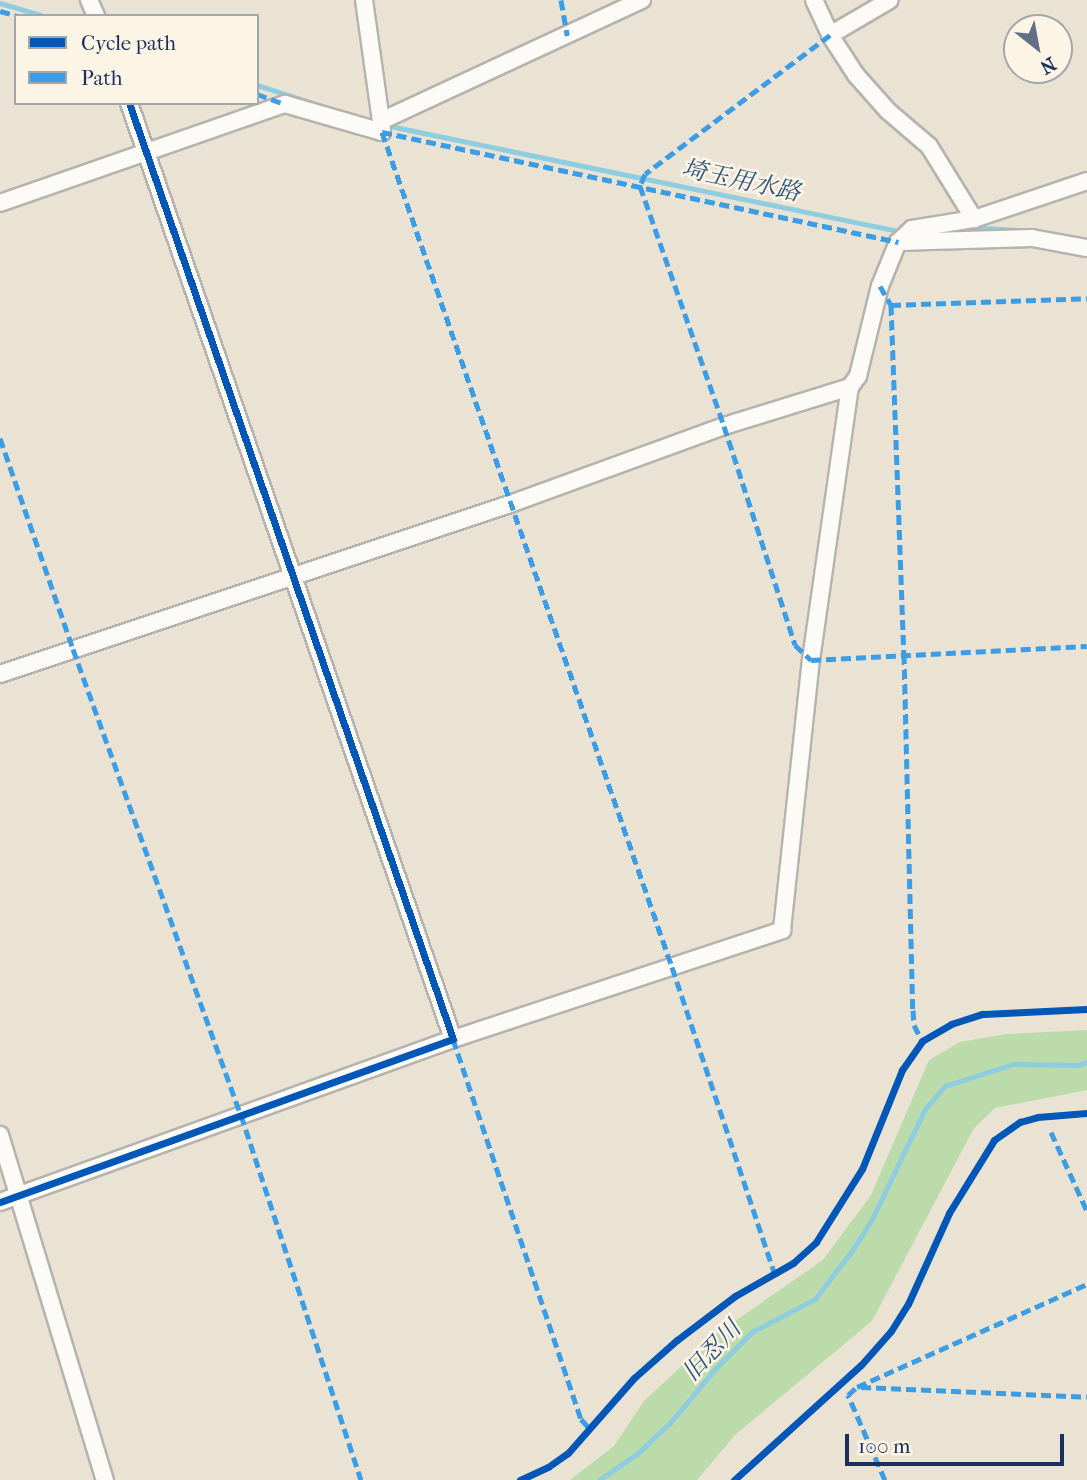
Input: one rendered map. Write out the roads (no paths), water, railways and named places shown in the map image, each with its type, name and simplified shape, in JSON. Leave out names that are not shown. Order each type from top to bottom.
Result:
[{"type":"street","points":[[0,203],[285,104],[382,132],[364,0]]},
{"type":"street","points":[[381,121],[642,0]]},
{"type":"street","points":[[814,0],[830,35],[864,84],[888,111],[929,146],[974,219]]},
{"type":"street","points":[[830,35],[890,0]]},
{"type":"street","points":[[130,105],[453,1040]]},
{"type":"street","points":[[0,1202],[453,1040],[782,930],[811,660],[850,387],[858,376],[880,286],[898,242],[912,229],[974,219],[1087,181]]},
{"type":"street","points":[[898,242],[1032,238],[1087,248]]},
{"type":"street","points":[[0,674],[510,504],[724,426],[850,387]]},
{"type":"street","points":[[0,1135],[105,1480]]},
{"type":"waterway","name":"埼玉用水路","points":[[0,3],[37,14]]},
{"type":"waterway","name":"埼玉用水路","points":[[259,86],[343,113]]},
{"type":"waterway","name":"埼玉用水路","points":[[390,126],[903,232]]},
{"type":"waterway","name":"埼玉用水路","points":[[932,233],[984,228],[1035,231]]},
{"type":"waterway","name":"旧忍川","points":[[599,1480],[637,1454],[670,1423],[716,1368],[752,1332],[815,1299],[854,1248],[873,1217],[925,1109],[945,1086],[1013,1064],[1078,1065],[1087,1062]]}]
